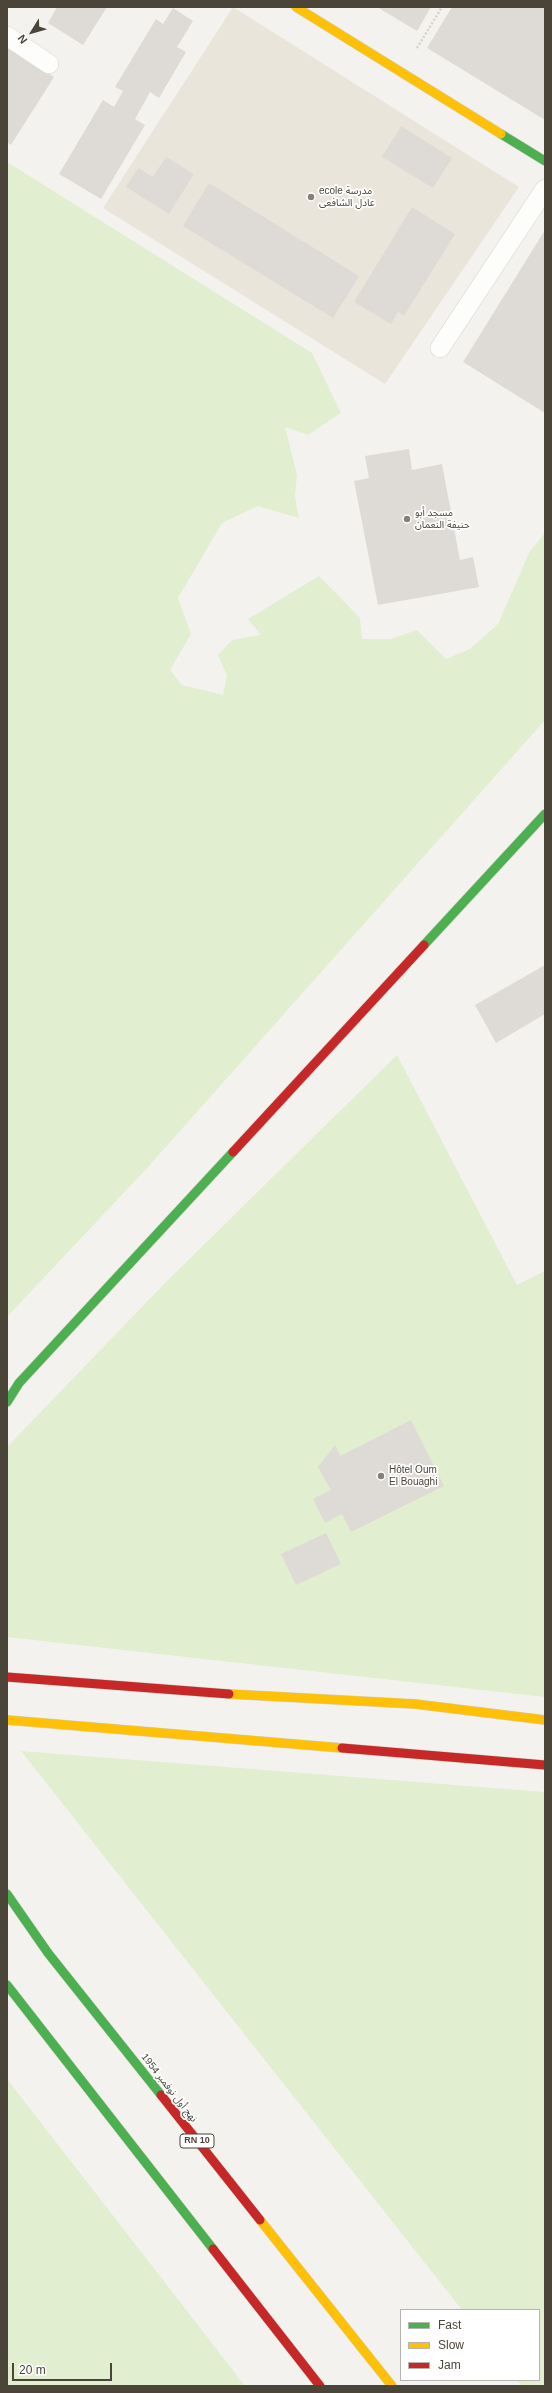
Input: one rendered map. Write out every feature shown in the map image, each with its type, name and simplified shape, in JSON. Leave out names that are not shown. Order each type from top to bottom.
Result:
[{"type":"main road","points":[[296,7],[545,161]]},
{"type":"main road","points":[[7,1402],[19,1383],[545,814]]},
{"type":"main road","points":[[7,1390],[19,1383]]},
{"type":"main road","points":[[7,1677],[243,1695],[415,1704],[545,1720]]},
{"type":"main road","points":[[7,1720],[545,1765]]},
{"type":"main road","name":"نهج أول نوفمبر 1954","points":[[7,1894],[86,2001],[392,2386]]},
{"type":"main road","points":[[7,1985],[320,2386]]},
{"type":"lane","points":[[7,36],[49,64]]},
{"type":"lane","points":[[440,348],[545,189]]},
{"type":"path","points":[[402,72],[442,7]]},
{"type":"shaded area","name":"ecole مدرسة عادل الشافعى","points":[[233,7],[519,187],[385,384],[103,208]]},
{"type":"green space","points":[[7,162],[312,353],[341,413],[308,435],[285,427],[297,475],[295,497],[299,518],[258,506],[222,523],[178,598],[191,634],[170,670],[182,685],[223,695],[227,675],[218,655],[232,640],[261,635],[248,619],[319,576],[360,618],[362,639],[391,639],[417,630],[446,659],[470,649],[498,624],[530,551],[545,533],[545,720],[148,1167],[7,1317]]},
{"type":"green space","points":[[397,1055],[517,1285],[545,1271],[545,1697],[7,1637],[7,1447],[166,1282]]},
{"type":"green space","points":[[21,1751],[545,1792],[545,2386],[522,2386],[518,2381],[540,2381],[540,2309],[461,2309]]},
{"type":"green space","points":[[7,2079],[156,2271],[245,2386],[7,2386]]},
{"type":"building","points":[[57,7],[107,7],[83,45],[48,23]]},
{"type":"building","points":[[377,7],[431,7],[417,31]]},
{"type":"building","points":[[452,7],[545,7],[545,120],[427,48]]},
{"type":"building","points":[[173,8],[193,21],[177,47],[186,52],[159,98],[150,92],[135,119],[145,125],[101,199],[59,174],[103,100],[114,107],[123,91],[115,87],[156,19],[163,24]]},
{"type":"building","points":[[7,47],[54,77],[11,145],[7,142]]},
{"type":"building","points":[[401,126],[452,158],[433,188],[382,157]]},
{"type":"building","points":[[166,157],[194,174],[169,214],[126,187],[138,168],[153,177]]},
{"type":"building","points":[[209,183],[359,276],[333,318],[183,226]]},
{"type":"building","points":[[412,207],[455,234],[404,316],[398,312],[391,324],[354,302]]},
{"type":"building","points":[[545,230],[545,413],[463,362]]},
{"type":"building","name":"مسجد أبو حنيفة النعمان","points":[[409,449],[412,470],[442,464],[460,560],[473,557],[479,587],[378,605],[354,481],[369,478],[365,456]]},
{"type":"building","points":[[545,965],[545,1014],[496,1043],[475,1005]]},
{"type":"building","name":"Hôtel Oum El Bouaghi","points":[[411,1420],[444,1486],[351,1532],[342,1514],[325,1523],[313,1499],[331,1490],[318,1467],[335,1445],[340,1456]]},
{"type":"building","points":[[326,1533],[341,1564],[296,1585],[281,1554]]},
{"type":"traffic: fast","points":[[501,134],[545,161]]},
{"type":"traffic: fast","points":[[424,945],[545,814]]},
{"type":"traffic: fast","points":[[7,1402],[19,1383],[233,1152]]},
{"type":"traffic: fast","points":[[7,1894],[48,1953],[161,2095]]},
{"type":"traffic: fast","points":[[7,1985],[213,2249]]},
{"type":"traffic: slow","points":[[296,7],[501,134]]},
{"type":"traffic: slow","points":[[229,1694],[415,1704],[545,1720]]},
{"type":"traffic: slow","points":[[7,1720],[342,1748]]},
{"type":"traffic: slow","points":[[260,2220],[392,2386]]},
{"type":"traffic: jam","points":[[233,1152],[424,945]]},
{"type":"traffic: jam","points":[[7,1677],[229,1694]]},
{"type":"traffic: jam","points":[[342,1748],[545,1765]]},
{"type":"traffic: jam","points":[[161,2095],[260,2220]]},
{"type":"traffic: jam","points":[[213,2249],[320,2386]]},
{"type":"place","name":"ecole مدرسة عادل الشافعى","points":[[311,197]]},
{"type":"place","name":"مسجد أبو حنيفة النعمان","points":[[407,519]]},
{"type":"place","name":"Hôtel Oum El Bouaghi","points":[[381,1476]]}]
